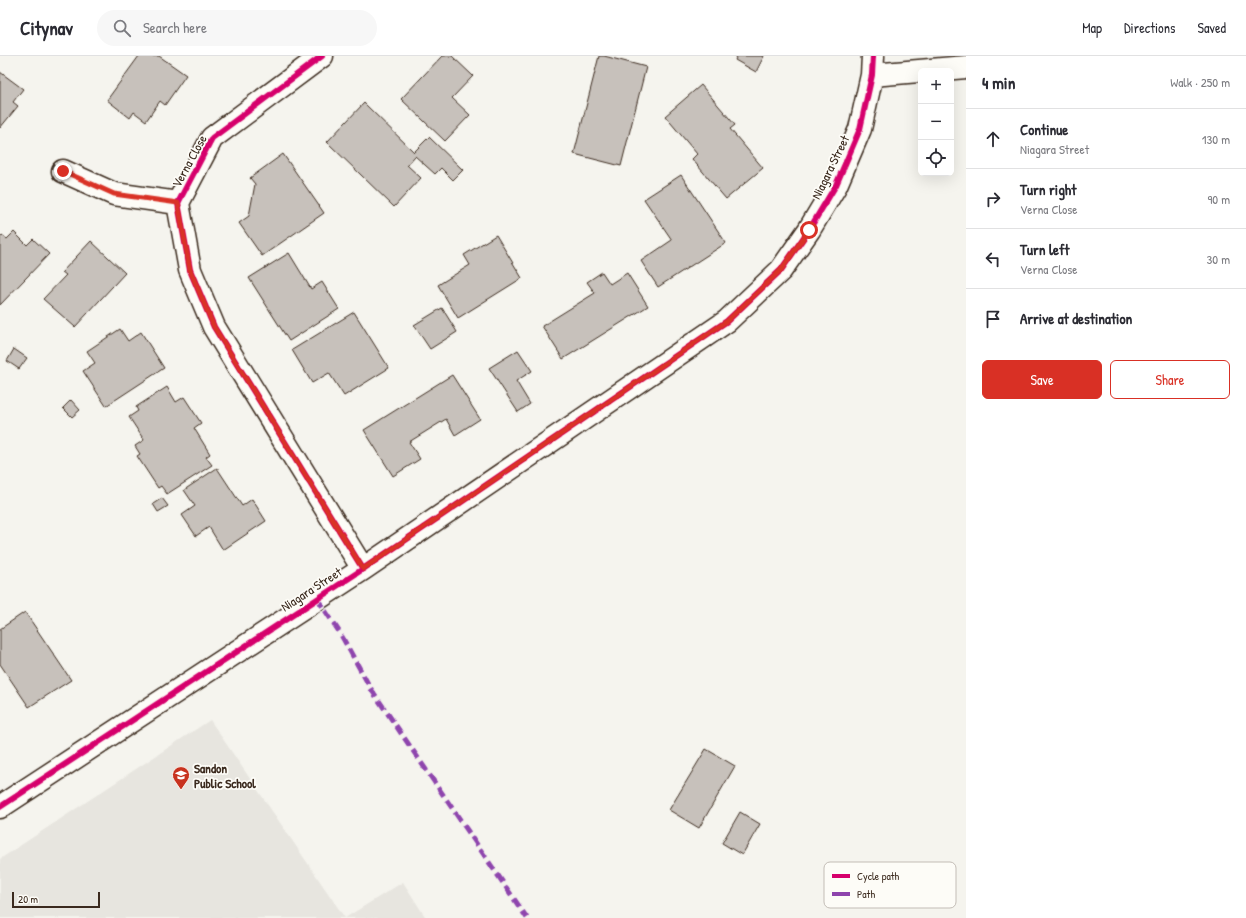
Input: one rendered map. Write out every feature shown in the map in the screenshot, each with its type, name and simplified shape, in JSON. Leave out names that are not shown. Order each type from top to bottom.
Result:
[{"type":"street","name":"Verna Close","points":[[322,56],[212,138],[178,203],[190,270],[214,327],[363,569]]},
{"type":"street","points":[[872,65],[966,67]]},
{"type":"street","name":"Niagara Street","points":[[0,807],[363,569],[727,321],[781,270],[809,230],[836,185],[860,129],[872,65]]},
{"type":"street","name":"Verna Close","points":[[63,171],[114,194],[178,203]]},
{"type":"shaded area","name":"Sandon Public School","points":[[210,720],[345,918],[0,918],[0,859]]},
{"type":"shaded area","points":[[403,882],[426,918],[345,918]]},
{"type":"building","points":[[139,56],[159,56],[186,75],[165,105],[160,101],[146,121],[134,112],[130,118],[107,100]]},
{"type":"building","points":[[442,56],[452,56],[473,76],[452,98],[470,115],[445,141],[401,99]]},
{"type":"building","points":[[599,56],[646,67],[621,166],[574,154]]},
{"type":"building","points":[[737,56],[764,56],[756,72],[735,60]]},
{"type":"building","points":[[0,72],[23,89],[13,102],[18,106],[0,128]]},
{"type":"building","points":[[701,85],[735,125],[730,129],[763,168],[726,199],[692,159],[697,154],[665,116]]},
{"type":"building","points":[[364,103],[414,152],[429,137],[463,170],[453,180],[441,168],[435,174],[415,156],[407,165],[421,178],[394,207],[327,142]]},
{"type":"building","points":[[283,154],[324,213],[262,256],[239,223],[249,216],[255,184],[250,178]]},
{"type":"building","points":[[681,175],[726,243],[658,287],[641,261],[672,240],[644,199]]},
{"type":"building","points":[[14,232],[27,245],[33,239],[49,254],[0,305],[0,237],[2,235],[7,239]]},
{"type":"building","points":[[496,235],[522,278],[458,318],[438,285],[470,265],[464,255]]},
{"type":"building","points":[[91,241],[125,273],[75,327],[43,299],[66,275],[62,272]]},
{"type":"building","points":[[289,253],[311,289],[322,282],[339,309],[289,341],[249,278]]},
{"type":"building","points":[[602,272],[610,284],[627,273],[648,306],[563,359],[542,326],[595,293],[587,282]]},
{"type":"building","points":[[442,308],[457,332],[430,349],[414,325]]},
{"type":"building","points":[[354,312],[389,368],[344,396],[329,373],[312,383],[292,350]]},
{"type":"building","points":[[120,329],[128,341],[141,332],[164,368],[106,406],[83,371],[95,363],[87,351]]},
{"type":"building","points":[[14,349],[27,358],[19,369],[7,361]]},
{"type":"building","points":[[518,350],[532,371],[516,381],[530,404],[518,412],[489,368]]},
{"type":"building","points":[[452,375],[480,419],[455,435],[446,419],[409,442],[420,459],[393,476],[364,430]]},
{"type":"building","points":[[167,387],[176,402],[184,397],[201,423],[194,428],[210,454],[206,457],[212,465],[167,494],[161,486],[158,488],[137,456],[140,454],[135,446],[144,440],[129,417],[138,411],[136,407]]},
{"type":"building","points":[[71,400],[80,410],[72,417],[63,408]]},
{"type":"building","points":[[217,468],[242,506],[252,499],[266,521],[223,550],[209,527],[196,536],[182,515],[195,506],[184,490]]},
{"type":"building","points":[[162,498],[168,506],[158,512],[153,504]]},
{"type":"building","points":[[25,612],[71,680],[29,707],[0,664],[0,629]]},
{"type":"building","points":[[706,749],[735,766],[699,828],[669,810]]},
{"type":"building","points":[[740,812],[760,824],[742,855],[722,843]]},
{"type":"marked path","points":[[317,598],[340,633],[371,689],[527,918]]},
{"type":"cycle path","points":[[322,56],[212,138],[178,203],[190,270],[214,327],[363,569]]},
{"type":"cycle path","points":[[0,807],[363,569],[727,321],[781,270],[809,230],[836,185],[860,129],[872,75],[873,56]]},
{"type":"place","name":"Sandon Public School","points":[[181,790]]},
{"type":"route","points":[[63,171],[114,194],[178,203],[190,270],[214,327],[363,569],[727,321],[781,270],[809,230]]}]
